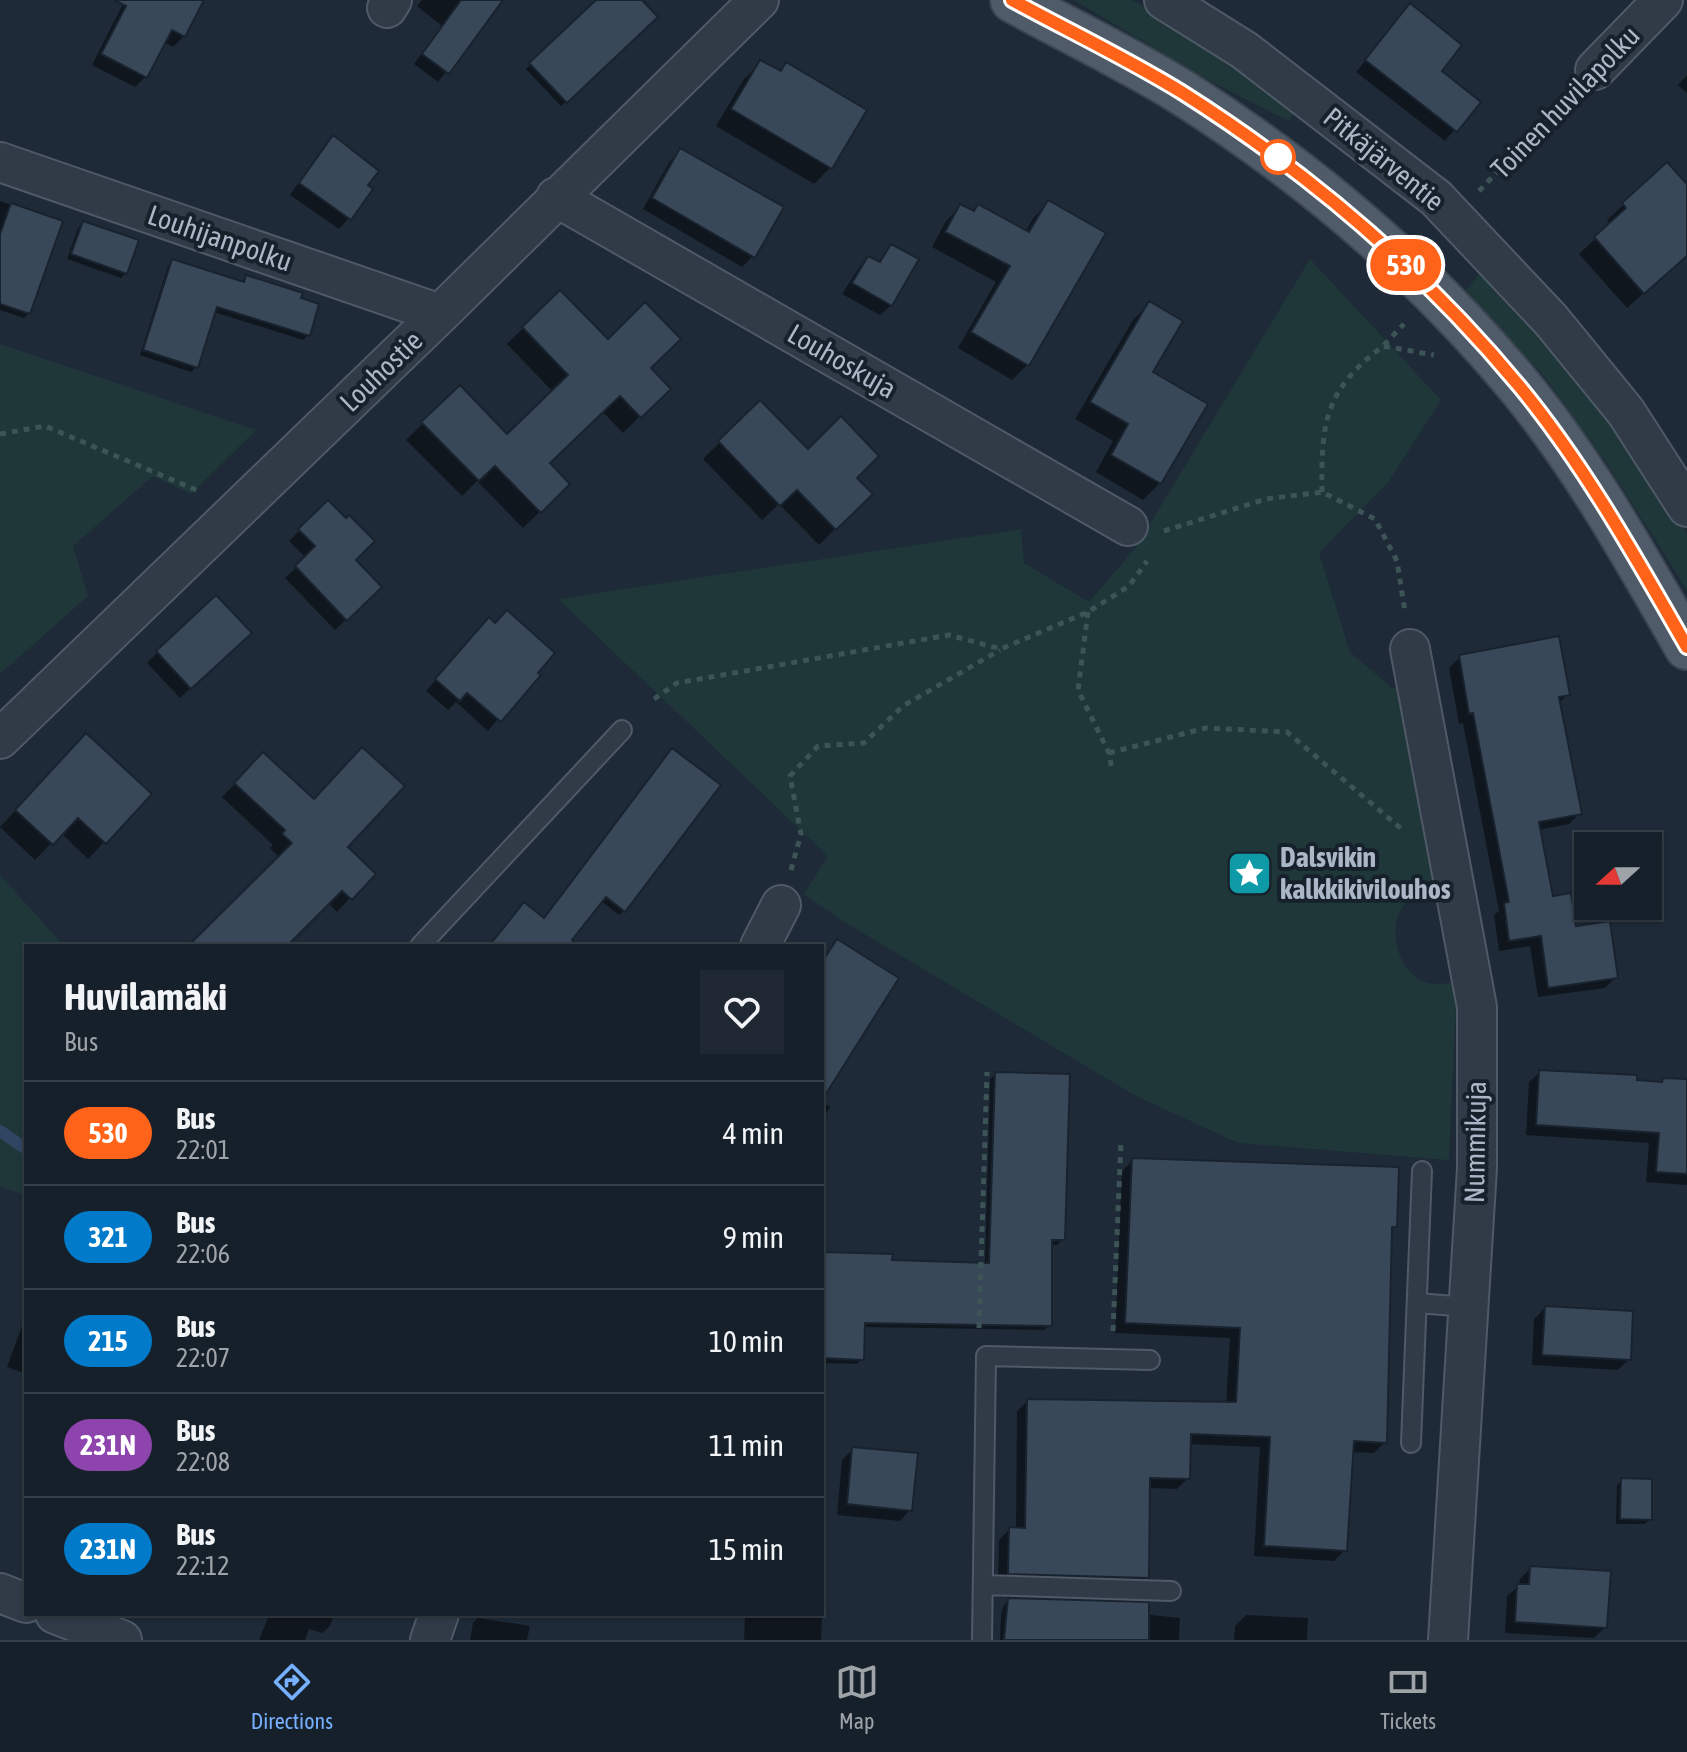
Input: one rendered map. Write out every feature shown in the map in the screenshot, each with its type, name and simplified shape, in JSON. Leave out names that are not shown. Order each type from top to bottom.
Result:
[{"type":"main road","points":[[1013,0],[1181,92],[1278,157],[1378,239],[1440,296],[1521,388],[1555,433],[1628,545],[1687,647]]},
{"type":"street","name":"Louhostie","points":[[0,739],[440,314],[759,0]]},
{"type":"street","name":"Pitkäjärventie","points":[[1164,0],[1244,50],[1436,198],[1551,320],[1626,412],[1687,507]]},
{"type":"street","name":"Toinen huvilapolku","points":[[1595,70],[1663,0]]},
{"type":"street","name":"Louhijanpolku","points":[[0,162],[440,314]]},
{"type":"street","name":"Louhoskuja","points":[[556,197],[1147,540]]},
{"type":"street","name":"Nummikuja","points":[[1410,649],[1477,1007],[1477,1168],[1448,1640]]},
{"type":"street","points":[[761,944],[781,905]]},
{"type":"street","points":[[0,1593],[24,1602]]},
{"type":"street","points":[[60,1616],[122,1640]]},
{"type":"street","points":[[430,1640],[438,1616]]},
{"type":"lane","points":[[422,944],[622,730]]},
{"type":"lane","points":[[1411,1443],[1422,1171]]},
{"type":"lane","points":[[1417,1303],[1468,1307]]},
{"type":"lane","points":[[982,1640],[986,1356],[1150,1360]]},
{"type":"lane","points":[[983,1585],[1171,1591]]},
{"type":"path","name":"Toinen huvilapolku","points":[[1477,193],[1595,70]]},
{"type":"path","points":[[1322,492],[1321,441],[1336,392],[1359,365],[1411,317]]},
{"type":"path","points":[[1383,346],[1447,358]]},
{"type":"path","points":[[0,434],[45,426],[239,507]]},
{"type":"path","points":[[781,905],[801,834],[790,776],[818,746],[864,743],[903,706],[1001,649],[1088,612],[1129,586],[1147,540],[1152,535],[1266,499],[1322,492],[1375,519],[1397,561],[1410,649]]},
{"type":"path","points":[[1147,540],[1168,530]]},
{"type":"path","points":[[1088,612],[1078,690],[1109,753],[1112,770]]},
{"type":"path","points":[[654,699],[677,683],[949,635],[1001,649]]},
{"type":"path","points":[[1109,753],[1206,728],[1287,732],[1407,833],[1447,844]]},
{"type":"path","points":[[986,1356],[979,1326],[987,1072]]},
{"type":"path","points":[[1112,1360],[1121,1141]]},
{"type":"green space","points":[[1074,0],[1132,0],[1233,59],[1299,107],[1289,121],[1202,77]]},
{"type":"green space","points":[[1310,259],[1441,400],[1389,481],[1319,553],[1350,652],[1392,688],[1405,688],[1442,890],[1415,896],[1403,906],[1395,930],[1396,943],[1406,967],[1415,976],[1433,984],[1457,982],[1449,1160],[1238,1143],[1136,1096],[841,920],[804,894],[828,856],[558,599],[1021,529],[1024,563],[1089,602],[1136,547]]},
{"type":"green space","points":[[1485,268],[1602,403],[1661,489],[1687,533],[1687,590],[1609,467],[1544,376],[1464,292]]},
{"type":"green space","points":[[0,344],[256,430],[191,494],[153,476],[73,546],[88,596],[0,674]]},
{"type":"green space","points":[[0,875],[62,944],[24,944],[24,1195],[0,1186]]},
{"type":"building","points":[[114,0],[204,0],[185,37],[172,30],[147,78],[101,54],[126,6]]},
{"type":"building","points":[[461,0],[503,0],[449,74],[422,54]]},
{"type":"building","points":[[596,0],[642,0],[658,17],[567,103],[529,63]]},
{"type":"building","points":[[1410,3],[1462,45],[1442,71],[1481,102],[1457,132],[1365,60]]},
{"type":"building","points":[[760,60],[781,71],[786,62],[867,110],[832,169],[731,109]]},
{"type":"building","points":[[333,135],[379,171],[368,185],[373,189],[351,220],[299,183]]},
{"type":"building","points":[[680,148],[784,207],[755,258],[652,198]]},
{"type":"building","points":[[1667,162],[1687,184],[1687,256],[1644,294],[1594,237],[1626,208],[1622,203]]},
{"type":"building","points":[[1048,200],[1106,233],[1029,366],[971,332],[1010,266],[945,232],[960,204],[974,211],[978,204],[1029,232]]},
{"type":"building","points":[[11,203],[63,221],[30,314],[0,304],[0,234]]},
{"type":"building","points":[[83,221],[139,240],[127,274],[71,254]]},
{"type":"building","points":[[891,244],[919,259],[892,306],[852,283],[868,256],[880,262]]},
{"type":"building","points":[[172,259],[244,282],[246,275],[303,293],[301,298],[319,304],[310,336],[217,307],[198,368],[143,350]]},
{"type":"building","points":[[560,290],[608,339],[645,302],[681,339],[651,368],[671,389],[641,418],[620,396],[550,463],[570,484],[541,513],[495,466],[479,481],[421,422],[460,385],[507,434],[568,375],[522,327]]},
{"type":"building","points":[[1149,301],[1183,321],[1153,372],[1208,404],[1161,484],[1111,455],[1128,424],[1090,402]]},
{"type":"building","points":[[760,400],[808,449],[841,416],[879,456],[857,478],[873,494],[836,530],[797,490],[780,506],[718,441]]},
{"type":"building","points":[[328,500],[346,518],[349,515],[375,541],[356,560],[382,587],[347,621],[295,566],[315,546],[298,529]]},
{"type":"building","points":[[216,595],[252,633],[191,689],[156,651]]},
{"type":"building","points":[[507,610],[555,653],[538,673],[541,675],[501,722],[467,693],[460,701],[435,679],[489,617],[495,623]]},
{"type":"building","points":[[1559,636],[1570,695],[1559,697],[1582,814],[1539,822],[1553,896],[1571,893],[1576,926],[1610,921],[1618,978],[1548,988],[1541,936],[1509,941],[1504,903],[1509,902],[1459,655]]},
{"type":"building","points":[[86,733],[152,794],[106,844],[78,818],[53,845],[15,810]]},
{"type":"building","points":[[362,747],[405,786],[348,847],[376,874],[352,900],[342,891],[289,944],[190,944],[292,843],[282,834],[285,830],[234,783],[263,752],[314,799]]},
{"type":"building","points":[[672,748],[721,785],[625,912],[606,897],[572,940],[577,944],[491,944],[524,902],[544,918]]},
{"type":"building","points":[[837,939],[899,978],[824,1097],[824,959]]},
{"type":"building","points":[[1539,1070],[1637,1075],[1637,1080],[1662,1082],[1663,1078],[1687,1079],[1687,1174],[1656,1172],[1659,1133],[1536,1125]]},
{"type":"building","points":[[995,1072],[1070,1074],[1065,1240],[1052,1240],[1052,1326],[865,1323],[864,1360],[824,1358],[824,1252],[893,1254],[892,1260],[989,1263]]},
{"type":"building","points":[[1132,1158],[1399,1167],[1397,1227],[1392,1227],[1387,1443],[1354,1441],[1347,1551],[1264,1546],[1270,1437],[1191,1434],[1190,1479],[1150,1478],[1149,1578],[1008,1574],[1009,1527],[1025,1528],[1027,1399],[1236,1402],[1240,1328],[1125,1323]]},
{"type":"building","points":[[1545,1306],[1633,1311],[1631,1360],[1542,1355]]},
{"type":"building","points":[[852,1447],[918,1453],[912,1511],[847,1504]]},
{"type":"building","points":[[1621,1478],[1652,1479],[1652,1520],[1620,1519]]},
{"type":"building","points":[[1530,1566],[1611,1571],[1607,1628],[1515,1622],[1517,1584],[1529,1584]]},
{"type":"building","points":[[1008,1598],[1149,1602],[1149,1640],[1004,1640]]},
{"type":"waterway","points":[[0,1131],[24,1148]]},
{"type":"bus line","name":"530","points":[[1012,0],[1181,92],[1278,157],[1378,239],[1440,296],[1521,388],[1555,433],[1628,545],[1687,647]]},
{"type":"place","name":"Dalsvikin kalkkikivilouhos","points":[[1249,873]]}]
